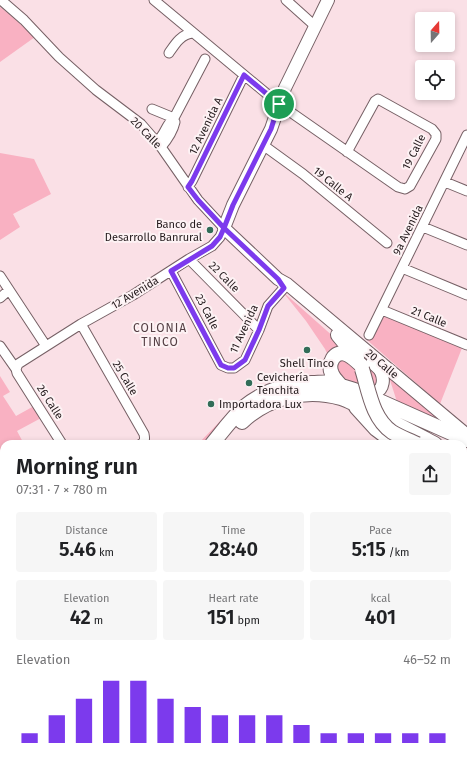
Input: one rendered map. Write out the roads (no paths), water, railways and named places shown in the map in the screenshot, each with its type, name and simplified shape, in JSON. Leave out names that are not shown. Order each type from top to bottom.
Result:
[{"type":"highway","points":[[338,335],[351,351],[361,367],[373,406],[380,420],[385,426],[409,440]]},
{"type":"highway","points":[[361,367],[353,358],[344,353],[338,354],[330,362],[331,372],[341,386],[355,397],[428,440]]},
{"type":"highway","points":[[215,440],[244,408],[270,391],[283,386],[301,383],[329,383],[341,386]]},
{"type":"highway","points":[[226,440],[249,415],[270,403],[287,397],[304,394],[328,395],[342,398],[355,397],[467,440]]},
{"type":"highway","points":[[355,397],[376,429],[393,440]]},
{"type":"main road","name":"12 Avenida","points":[[224,228],[233,205],[271,129],[285,88],[328,0]]},
{"type":"main road","name":"20 Calle","points":[[224,228],[281,283],[381,372],[382,385],[378,391],[355,397]]},
{"type":"main road","name":"20 Calle","points":[[281,283],[287,284],[467,435]]},
{"type":"street","name":"20 Calle","points":[[1,0],[24,20],[59,57],[96,90],[141,124],[159,144],[198,200],[224,228]]},
{"type":"street","name":"19 Calle","points":[[154,0],[279,104],[347,152],[398,187],[405,189],[410,186],[436,139],[436,134],[432,128],[378,99],[375,101],[347,152]]},
{"type":"street","points":[[286,0],[315,26]]},
{"type":"street","points":[[169,54],[179,39],[189,33],[193,33]]},
{"type":"street","points":[[159,144],[166,142],[175,124],[174,118],[205,59]]},
{"type":"street","name":"12 Avenida A","points":[[188,187],[244,75]]},
{"type":"street","points":[[152,109],[174,118]]},
{"type":"street","name":"9a Avenida","points":[[369,335],[467,135]]},
{"type":"street","name":"19 Calle A","points":[[263,145],[303,174],[387,243]]},
{"type":"street","points":[[445,182],[467,191]]},
{"type":"street","points":[[423,227],[467,245]]},
{"type":"street","name":"12 Avenida","points":[[16,371],[18,364],[46,346],[81,324],[133,295],[212,246],[220,237],[224,228]]},
{"type":"street","name":"22 Calle","points":[[189,259],[259,330]]},
{"type":"street","points":[[402,268],[467,295]]},
{"type":"street","name":"23 Calle","points":[[171,271],[221,365]]},
{"type":"street","points":[[0,276],[46,346]]},
{"type":"street","name":"11 Avenida","points":[[221,365],[228,368],[234,368],[245,360],[268,306],[281,283]]},
{"type":"street","points":[[0,298],[9,290]]},
{"type":"street","name":"21 Calle","points":[[382,310],[467,345]]},
{"type":"street","name":"25 Calle","points":[[81,324],[144,434],[145,440]]},
{"type":"street","name":"26 Calle","points":[[0,346],[59,440]]},
{"type":"place","name":"Banco de Desarrollo Banrural","points":[[210,230]]},
{"type":"place","name":"Shell Tinco","points":[[307,350]]},
{"type":"place","name":"Cevichería Tenchita","points":[[249,383]]},
{"type":"place","name":"Importadora Lux","points":[[211,404]]},
{"type":"district","name":"COLONIA TINCO","points":[[160,335]]}]
